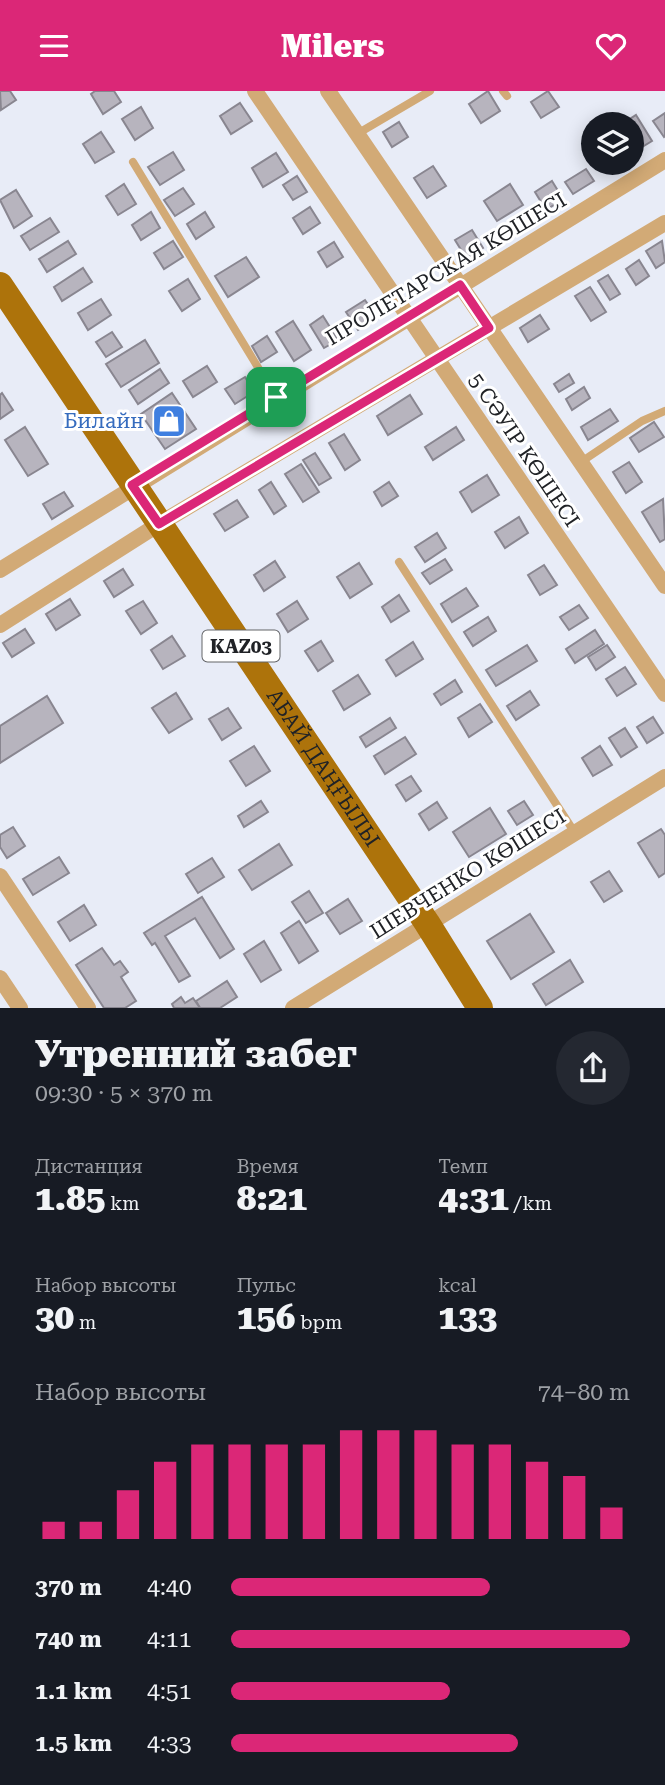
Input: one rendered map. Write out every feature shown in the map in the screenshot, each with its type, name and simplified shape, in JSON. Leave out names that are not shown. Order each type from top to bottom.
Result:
[{"type":"main road","name":"АБАЙ ДАҢҒЫЛЫ","points":[[0,285],[427,923],[480,1008]]},
{"type":"street","name":"5 СӘУІР КӨШЕСІ","points":[[255,91],[665,694]]},
{"type":"street","name":"5 СӘУІР КӨШЕСІ","points":[[328,91],[665,586]]},
{"type":"street","name":"ПРОЛЕТАРСКАЯ КӨШЕСІ","points":[[0,570],[132,485],[665,160]]},
{"type":"street","points":[[0,625],[159,524],[665,223]]},
{"type":"street","name":"ШЕВЧЕНКО КӨШЕСІ","points":[[293,1008],[665,777]]},
{"type":"street","points":[[0,876],[88,1008]]},
{"type":"street","points":[[0,978],[20,1008]]},
{"type":"lane","points":[[357,134],[430,91]]},
{"type":"lane","points":[[133,162],[276,397]]},
{"type":"lane","points":[[581,462],[642,421],[665,411]]},
{"type":"lane","points":[[399,562],[575,833]]},
{"type":"building","points":[[0,91],[10,91],[16,100],[1,110]]},
{"type":"building","points":[[95,91],[114,91],[121,102],[103,114],[91,94]]},
{"type":"building","points":[[488,91],[500,111],[481,123],[469,104]]},
{"type":"building","points":[[548,91],[559,107],[541,118],[531,102]]},
{"type":"building","points":[[240,103],[252,121],[231,134],[220,116]]},
{"type":"building","points":[[141,107],[153,128],[135,140],[122,119]]},
{"type":"building","points":[[665,113],[665,136],[664,137],[653,121]]},
{"type":"building","points":[[399,122],[408,137],[392,147],[383,132]]},
{"type":"building","points":[[644,128],[652,141],[644,146]]},
{"type":"building","points":[[101,132],[114,152],[95,163],[83,144]]},
{"type":"building","points":[[173,152],[184,170],[160,185],[148,167]]},
{"type":"building","points":[[276,153],[288,172],[263,187],[252,168]]},
{"type":"building","points":[[433,166],[446,186],[427,198],[414,178]]},
{"type":"building","points":[[581,172],[581,175],[590,175],[594,181],[573,194],[565,182]]},
{"type":"building","points":[[297,176],[307,192],[293,200],[283,185]]},
{"type":"building","points":[[552,181],[563,199],[546,210],[535,192]]},
{"type":"building","points":[[124,184],[136,204],[118,215],[106,196]]},
{"type":"building","points":[[510,184],[523,205],[497,221],[484,201]]},
{"type":"building","points":[[183,188],[194,204],[175,216],[164,200]]},
{"type":"building","points":[[16,190],[32,216],[14,228],[0,200]]},
{"type":"building","points":[[310,207],[320,223],[303,234],[293,218]]},
{"type":"building","points":[[151,212],[160,228],[141,240],[132,225]]},
{"type":"building","points":[[205,212],[214,227],[196,239],[187,224]]},
{"type":"building","points":[[50,218],[59,232],[30,250],[21,236]]},
{"type":"building","points":[[472,230],[483,248],[466,258],[455,240]]},
{"type":"building","points":[[68,241],[76,254],[47,272],[39,259]]},
{"type":"building","points":[[173,241],[183,257],[164,269],[154,253]]},
{"type":"building","points":[[662,241],[665,262],[656,268],[646,251]]},
{"type":"building","points":[[334,242],[343,257],[327,267],[318,252]]},
{"type":"building","points":[[246,257],[259,277],[228,297],[215,276]]},
{"type":"building","points":[[639,260],[649,276],[636,285],[626,269]]},
{"type":"building","points":[[83,268],[92,282],[62,301],[54,287]]},
{"type":"building","points":[[608,275],[620,294],[610,300],[598,281]]},
{"type":"building","points":[[188,279],[200,299],[182,311],[169,291]]},
{"type":"building","points":[[590,287],[606,312],[591,321],[575,296]]},
{"type":"building","points":[[101,299],[111,315],[88,330],[78,313]]},
{"type":"building","points":[[365,300],[377,318],[358,330],[346,312]]},
{"type":"building","points":[[540,315],[549,329],[528,342],[520,328]]},
{"type":"building","points":[[323,316],[338,340],[324,348],[310,325]]},
{"type":"building","points":[[293,321],[311,350],[294,361],[276,332]]},
{"type":"building","points":[[112,332],[122,347],[106,357],[96,342]]},
{"type":"building","points":[[267,336],[277,352],[261,362],[252,346]]},
{"type":"building","points":[[145,340],[159,363],[121,387],[106,364]]},
{"type":"building","points":[[207,366],[217,382],[193,397],[183,381]]},
{"type":"building","points":[[160,369],[169,383],[138,404],[129,390]]},
{"type":"building","points":[[569,374],[574,383],[559,392],[554,384]]},
{"type":"building","points":[[245,377],[254,392],[235,404],[225,389]]},
{"type":"building","points":[[584,387],[590,398],[572,410],[566,399]]},
{"type":"building","points":[[2,393],[13,410],[0,419],[0,395]]},
{"type":"building","name":"Билайн","points":[[172,393],[196,429],[165,449],[141,414]]},
{"type":"building","points":[[410,395],[422,414],[388,435],[377,416]]},
{"type":"building","points":[[610,409],[618,421],[588,440],[581,427]]},
{"type":"building","points":[[654,422],[664,437],[639,452],[630,438]]},
{"type":"building","points":[[25,427],[48,464],[28,476],[5,440]]},
{"type":"building","points":[[456,427],[464,440],[433,460],[425,447]]},
{"type":"building","points":[[344,434],[360,460],[345,470],[329,443]]},
{"type":"building","points":[[315,453],[331,478],[319,485],[303,460]]},
{"type":"building","points":[[629,462],[642,482],[626,493],[613,472]]},
{"type":"building","points":[[301,464],[319,492],[303,502],[285,474]]},
{"type":"building","points":[[487,475],[499,495],[472,512],[460,492]]},
{"type":"building","points":[[271,482],[286,506],[274,514],[259,490]]},
{"type":"building","points":[[389,482],[398,496],[382,506],[374,492]]},
{"type":"building","points":[[64,492],[73,506],[52,519],[43,504]]},
{"type":"building","points":[[663,499],[665,539],[660,542],[642,512]]},
{"type":"building","points":[[237,500],[248,517],[225,531],[214,514]]},
{"type":"building","points":[[519,517],[528,533],[505,548],[495,532]]},
{"type":"building","points":[[437,533],[446,548],[425,562],[415,547]]},
{"type":"building","points":[[445,559],[452,570],[430,584],[422,573]]},
{"type":"building","points":[[275,561],[285,577],[264,591],[254,575]]},
{"type":"building","points":[[359,563],[372,584],[350,598],[337,577]]},
{"type":"building","points":[[544,565],[557,585],[540,595],[528,575]]},
{"type":"building","points":[[123,569],[133,585],[114,597],[104,581]]},
{"type":"building","points":[[466,588],[478,606],[452,622],[441,604]]},
{"type":"building","points":[[399,595],[409,611],[391,622],[382,607]]},
{"type":"building","points":[[70,599],[80,615],[56,630],[46,614]]},
{"type":"building","points":[[143,601],[157,623],[141,634],[126,611]]},
{"type":"building","points":[[297,601],[308,619],[288,632],[277,614]]},
{"type":"building","points":[[579,605],[588,618],[569,630],[560,617]]},
{"type":"building","points":[[488,617],[496,631],[473,646],[464,632]]},
{"type":"building","points":[[25,629],[34,643],[12,657],[3,643]]},
{"type":"building","points":[[595,630],[604,644],[575,663],[566,649]]},
{"type":"building","points":[[172,636],[185,656],[163,669],[151,650]]},
{"type":"building","points":[[321,641],[333,661],[318,671],[305,651]]},
{"type":"building","points":[[413,642],[423,659],[396,676],[386,660]]},
{"type":"building","points":[[527,645],[537,661],[496,686],[486,670]]},
{"type":"building","points":[[607,645],[615,657],[596,670],[588,657]]},
{"type":"building","points":[[625,667],[636,684],[617,696],[606,679]]},
{"type":"building","points":[[358,675],[370,694],[344,710],[333,691]]},
{"type":"building","points":[[455,680],[462,692],[441,705],[434,694]]},
{"type":"building","points":[[530,691],[539,705],[516,720],[507,706]]},
{"type":"building","points":[[176,693],[192,719],[169,733],[152,708]]},
{"type":"building","points":[[47,696],[63,723],[0,763],[0,726]]},
{"type":"building","points":[[480,704],[492,722],[469,737],[458,718]]},
{"type":"building","points":[[228,708],[241,728],[222,740],[209,719]]},
{"type":"building","points":[[653,717],[663,733],[647,743],[637,727]]},
{"type":"building","points":[[390,718],[396,728],[366,747],[360,737]]},
{"type":"building","points":[[625,728],[637,747],[621,757],[609,738]]},
{"type":"building","points":[[405,737],[416,754],[385,774],[374,756]]},
{"type":"building","points":[[254,746],[270,771],[246,786],[230,761]]},
{"type":"building","points":[[600,746],[612,765],[593,776],[582,758]]},
{"type":"building","points":[[411,776],[421,791],[406,801],[396,785]]},
{"type":"building","points":[[261,801],[268,812],[244,827],[238,816]]},
{"type":"building","points":[[524,801],[533,815],[517,825],[508,811]]},
{"type":"building","points":[[437,802],[447,818],[429,830],[419,814]]},
{"type":"building","points":[[490,808],[506,834],[469,857],[453,832]]},
{"type":"building","points":[[13,827],[25,846],[7,858],[0,847],[0,835]]},
{"type":"building","points":[[661,829],[665,835],[665,873],[659,877],[638,843]]},
{"type":"building","points":[[279,844],[292,865],[252,890],[239,870]]},
{"type":"building","points":[[59,857],[69,873],[33,895],[23,879]]},
{"type":"building","points":[[212,858],[224,877],[198,893],[186,874]]},
{"type":"building","points":[[609,871],[622,891],[604,902],[591,882]]},
{"type":"building","points":[[309,891],[323,913],[306,923],[292,902]]},
{"type":"building","points":[[202,897],[234,949],[220,958],[195,918],[165,936],[190,976],[179,982],[155,943],[152,945],[144,933]]},
{"type":"building","points":[[348,899],[362,921],[340,934],[326,913]]},
{"type":"building","points":[[84,905],[96,925],[70,941],[58,922]]},
{"type":"building","points":[[530,914],[554,952],[511,979],[487,941]]},
{"type":"building","points":[[299,921],[318,951],[299,963],[281,933]]},
{"type":"building","points":[[264,941],[281,970],[261,982],[244,954]]},
{"type":"building","points":[[102,948],[114,965],[120,961],[128,972],[121,977],[136,1001],[125,1008],[104,1008],[76,965]]},
{"type":"building","points":[[570,960],[583,982],[546,1005],[533,984]]},
{"type":"building","points":[[227,981],[237,997],[220,1008],[200,1008],[196,1001]]},
{"type":"building","points":[[181,997],[185,1003],[193,998],[200,1008],[174,1008],[172,1004]]},
{"type":"place","name":"Билайн","points":[[169,421]]},
{"type":"route","points":[[460,285],[489,328],[159,524],[132,485],[276,397],[460,285]]}]
